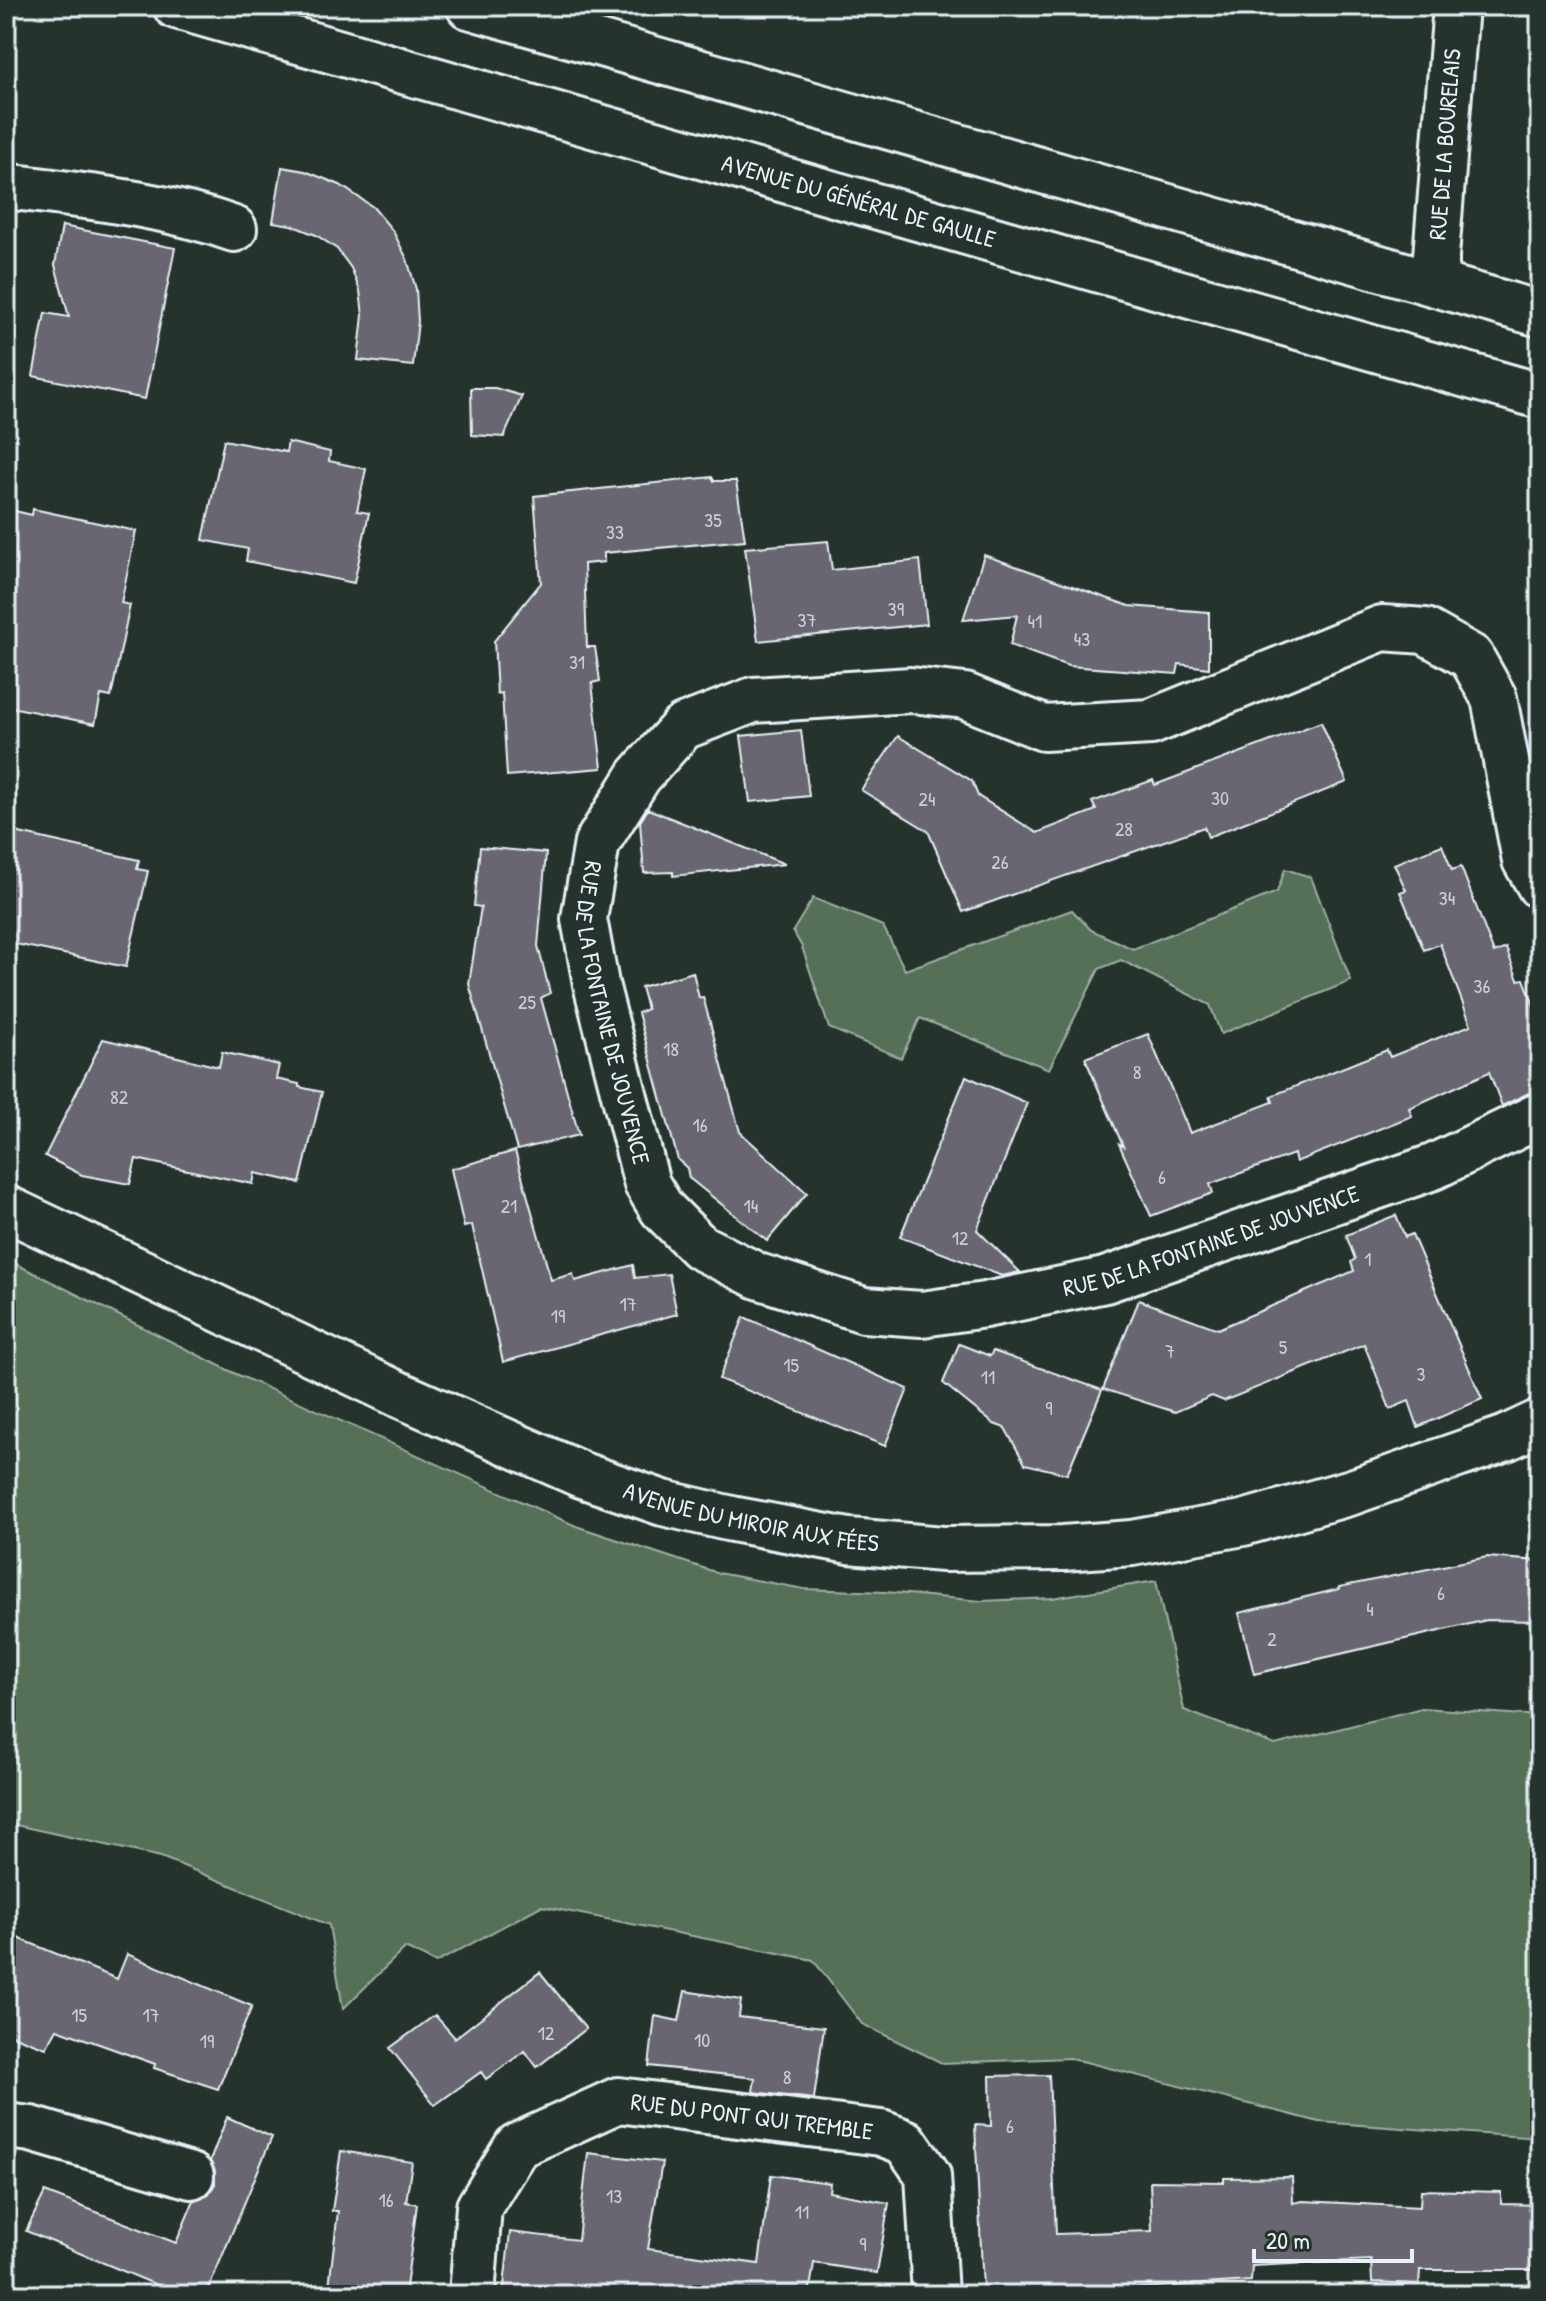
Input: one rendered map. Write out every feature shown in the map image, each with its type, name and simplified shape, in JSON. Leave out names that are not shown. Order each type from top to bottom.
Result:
[{"type":"street","name":"AVENUE DU GÉNÉRAL DE GAULLE","points":[[176,6],[1540,396]]},
{"type":"street","points":[[469,6],[1540,314]]},
{"type":"street","name":"RUE DE LA BOURELAIS","points":[[1436,284],[1456,6]]},
{"type":"street","points":[[6,186],[183,213],[234,229]]},
{"type":"street","name":"RUE DE LA FONTAINE DE JOUVENCE","points":[[1540,886],[1525,860],[1494,698],[1471,657],[1425,631],[1382,628],[1151,722],[1044,728],[965,696],[911,690],[753,700],[683,727],[639,776],[597,843],[584,919],[596,984],[647,1184],[662,1209],[700,1247],[758,1276],[864,1310],[922,1314],[985,1305],[1105,1280],[1433,1167],[1540,1115]]},
{"type":"street","name":"AVENUE DU MIROIR AUX FÉES","points":[[6,1208],[398,1394],[582,1475],[663,1503],[849,1541],[943,1549],[1063,1548],[1146,1540],[1243,1523],[1352,1492],[1506,1438],[1540,1422]]},
{"type":"street","name":"RUE DU PONT QUI TREMBLE","points":[[472,2295],[479,2207],[517,2146],[618,2100],[881,2133],[905,2142],[928,2175],[935,2295]]},
{"type":"street","points":[[6,2126],[31,2129],[191,2176]]},
{"type":"green space","points":[[1285,869],[1311,877],[1351,981],[1221,1034],[1210,1005],[1121,960],[1099,969],[1049,1069],[920,1018],[901,1058],[829,1028],[802,947],[793,931],[813,898],[883,926],[905,970],[1072,910],[1091,930],[1133,949],[1277,892]]},
{"type":"green space","points":[[6,1259],[236,1374],[576,1526],[718,1573],[804,1589],[886,1592],[981,1601],[1052,1598],[1156,1581],[1184,1710],[1275,1745],[1422,1708],[1540,1716],[1540,2138],[1319,2122],[1070,2058],[942,2063],[862,2024],[813,1960],[541,1906],[436,1963],[405,1948],[343,2009],[329,1925],[161,1857],[6,1823]]},
{"type":"building","points":[[282,167],[305,171],[340,185],[373,207],[393,231],[407,259],[416,289],[418,321],[413,366],[358,360],[363,315],[360,291],[351,268],[337,249],[316,235],[273,222]]},
{"type":"building","points":[[62,226],[175,248],[145,399],[33,376],[45,313],[69,317],[55,265]]},
{"type":"building","points":[[471,388],[495,388],[522,396],[504,437],[472,435]]},
{"type":"building","points":[[224,440],[286,452],[288,442],[330,452],[329,461],[366,469],[357,511],[369,513],[354,583],[246,561],[248,549],[203,540]]},
{"type":"building","points":[[712,477],[714,481],[736,481],[745,540],[604,553],[604,562],[584,564],[587,647],[595,647],[600,681],[592,683],[602,768],[507,776],[502,693],[497,694],[494,641],[541,583],[534,496]]},
{"type":"building","points":[[6,509],[32,515],[33,509],[136,531],[121,603],[130,605],[111,697],[101,695],[95,724],[6,706]]},
{"type":"building","points":[[828,541],[832,570],[920,560],[927,624],[758,641],[745,548]]},
{"type":"building","points":[[984,555],[1129,606],[1209,612],[1209,668],[1179,664],[1177,674],[1068,666],[1010,645],[1017,615],[963,620]]},
{"type":"building","points":[[1321,722],[1347,782],[1208,837],[1204,827],[963,912],[928,831],[861,790],[898,736],[972,781],[978,796],[1037,833],[1096,810],[1092,802],[1153,780],[1155,785]]},
{"type":"building","points":[[801,730],[809,796],[750,802],[741,736]]},
{"type":"building","points":[[648,809],[785,864],[673,876],[673,872],[644,873],[640,822]]},
{"type":"building","points":[[6,830],[139,860],[137,869],[148,871],[126,967],[6,942]]},
{"type":"building","points":[[1442,845],[1452,870],[1461,867],[1494,953],[1506,948],[1518,980],[1524,979],[1540,1021],[1540,1090],[1502,1106],[1489,1072],[1409,1108],[1412,1116],[1296,1162],[1294,1154],[1210,1184],[1213,1193],[1151,1216],[1085,1058],[1148,1034],[1190,1133],[1273,1102],[1271,1096],[1387,1050],[1390,1057],[1471,1025],[1440,944],[1424,950],[1400,892],[1406,890],[1394,864]]},
{"type":"building","points":[[480,847],[546,853],[538,946],[550,993],[541,998],[579,1135],[517,1150],[469,984],[481,907],[474,906]]},
{"type":"building","points":[[693,972],[699,998],[703,997],[740,1132],[807,1193],[767,1241],[689,1178],[687,1168],[678,1160],[638,1013],[647,1009],[641,987]]},
{"type":"building","points":[[103,1039],[219,1067],[222,1052],[279,1065],[276,1079],[322,1092],[300,1183],[255,1173],[253,1184],[136,1159],[130,1184],[82,1175],[45,1156]]},
{"type":"building","points":[[966,1076],[1027,1103],[977,1230],[1020,1272],[1002,1276],[900,1237]]},
{"type":"building","points":[[515,1151],[551,1280],[573,1274],[575,1281],[633,1265],[635,1278],[669,1274],[677,1314],[503,1362],[472,1225],[464,1227],[451,1169]]},
{"type":"building","points":[[1396,1215],[1405,1237],[1412,1234],[1482,1399],[1418,1427],[1409,1401],[1390,1409],[1364,1344],[1224,1401],[1212,1396],[1175,1412],[1103,1389],[1139,1300],[1218,1329],[1354,1271],[1351,1262],[1355,1259],[1346,1235]]},
{"type":"building","points":[[744,1317],[908,1389],[885,1446],[719,1379]]},
{"type":"building","points":[[959,1344],[990,1356],[993,1351],[1102,1390],[1067,1474],[1025,1464],[1005,1428],[994,1424],[943,1383]]},
{"type":"building","points":[[1487,1557],[1540,1561],[1540,1621],[1487,1620],[1254,1674],[1239,1613],[1339,1587]]},
{"type":"building","points":[[6,1933],[117,1979],[127,1954],[252,2006],[218,2089],[154,2068],[155,2064],[57,2029],[46,2048],[6,2033]]},
{"type":"building","points":[[540,1972],[586,2029],[537,2067],[525,2051],[486,2079],[481,2072],[435,2105],[390,2048],[435,2015],[455,2038]]},
{"type":"building","points":[[685,1991],[741,2000],[739,2017],[824,2027],[814,2099],[753,2092],[755,2078],[649,2066],[655,2016],[679,2021]]},
{"type":"building","points":[[1049,2075],[1056,2234],[1152,2231],[1150,2181],[1224,2182],[1224,2178],[1292,2177],[1293,2203],[1420,2207],[1421,2190],[1501,2192],[1501,2204],[1540,2205],[1540,2270],[1420,2270],[1419,2284],[1372,2282],[1371,2260],[1252,2266],[1251,2281],[1079,2292],[1080,2295],[1033,2295],[1033,2289],[983,2290],[975,2125],[991,2126],[990,2076]]},
{"type":"building","points":[[227,2117],[272,2137],[206,2295],[181,2295],[26,2231],[45,2192],[176,2243],[194,2200],[208,2195],[215,2184],[215,2171],[210,2161]]},
{"type":"building","points":[[341,2151],[412,2162],[406,2202],[417,2204],[405,2295],[328,2295],[338,2211],[332,2211]]},
{"type":"building","points":[[588,2153],[662,2162],[648,2249],[759,2264],[771,2175],[830,2183],[829,2192],[889,2203],[877,2273],[814,2263],[809,2295],[503,2295],[510,2232],[578,2240]]}]
